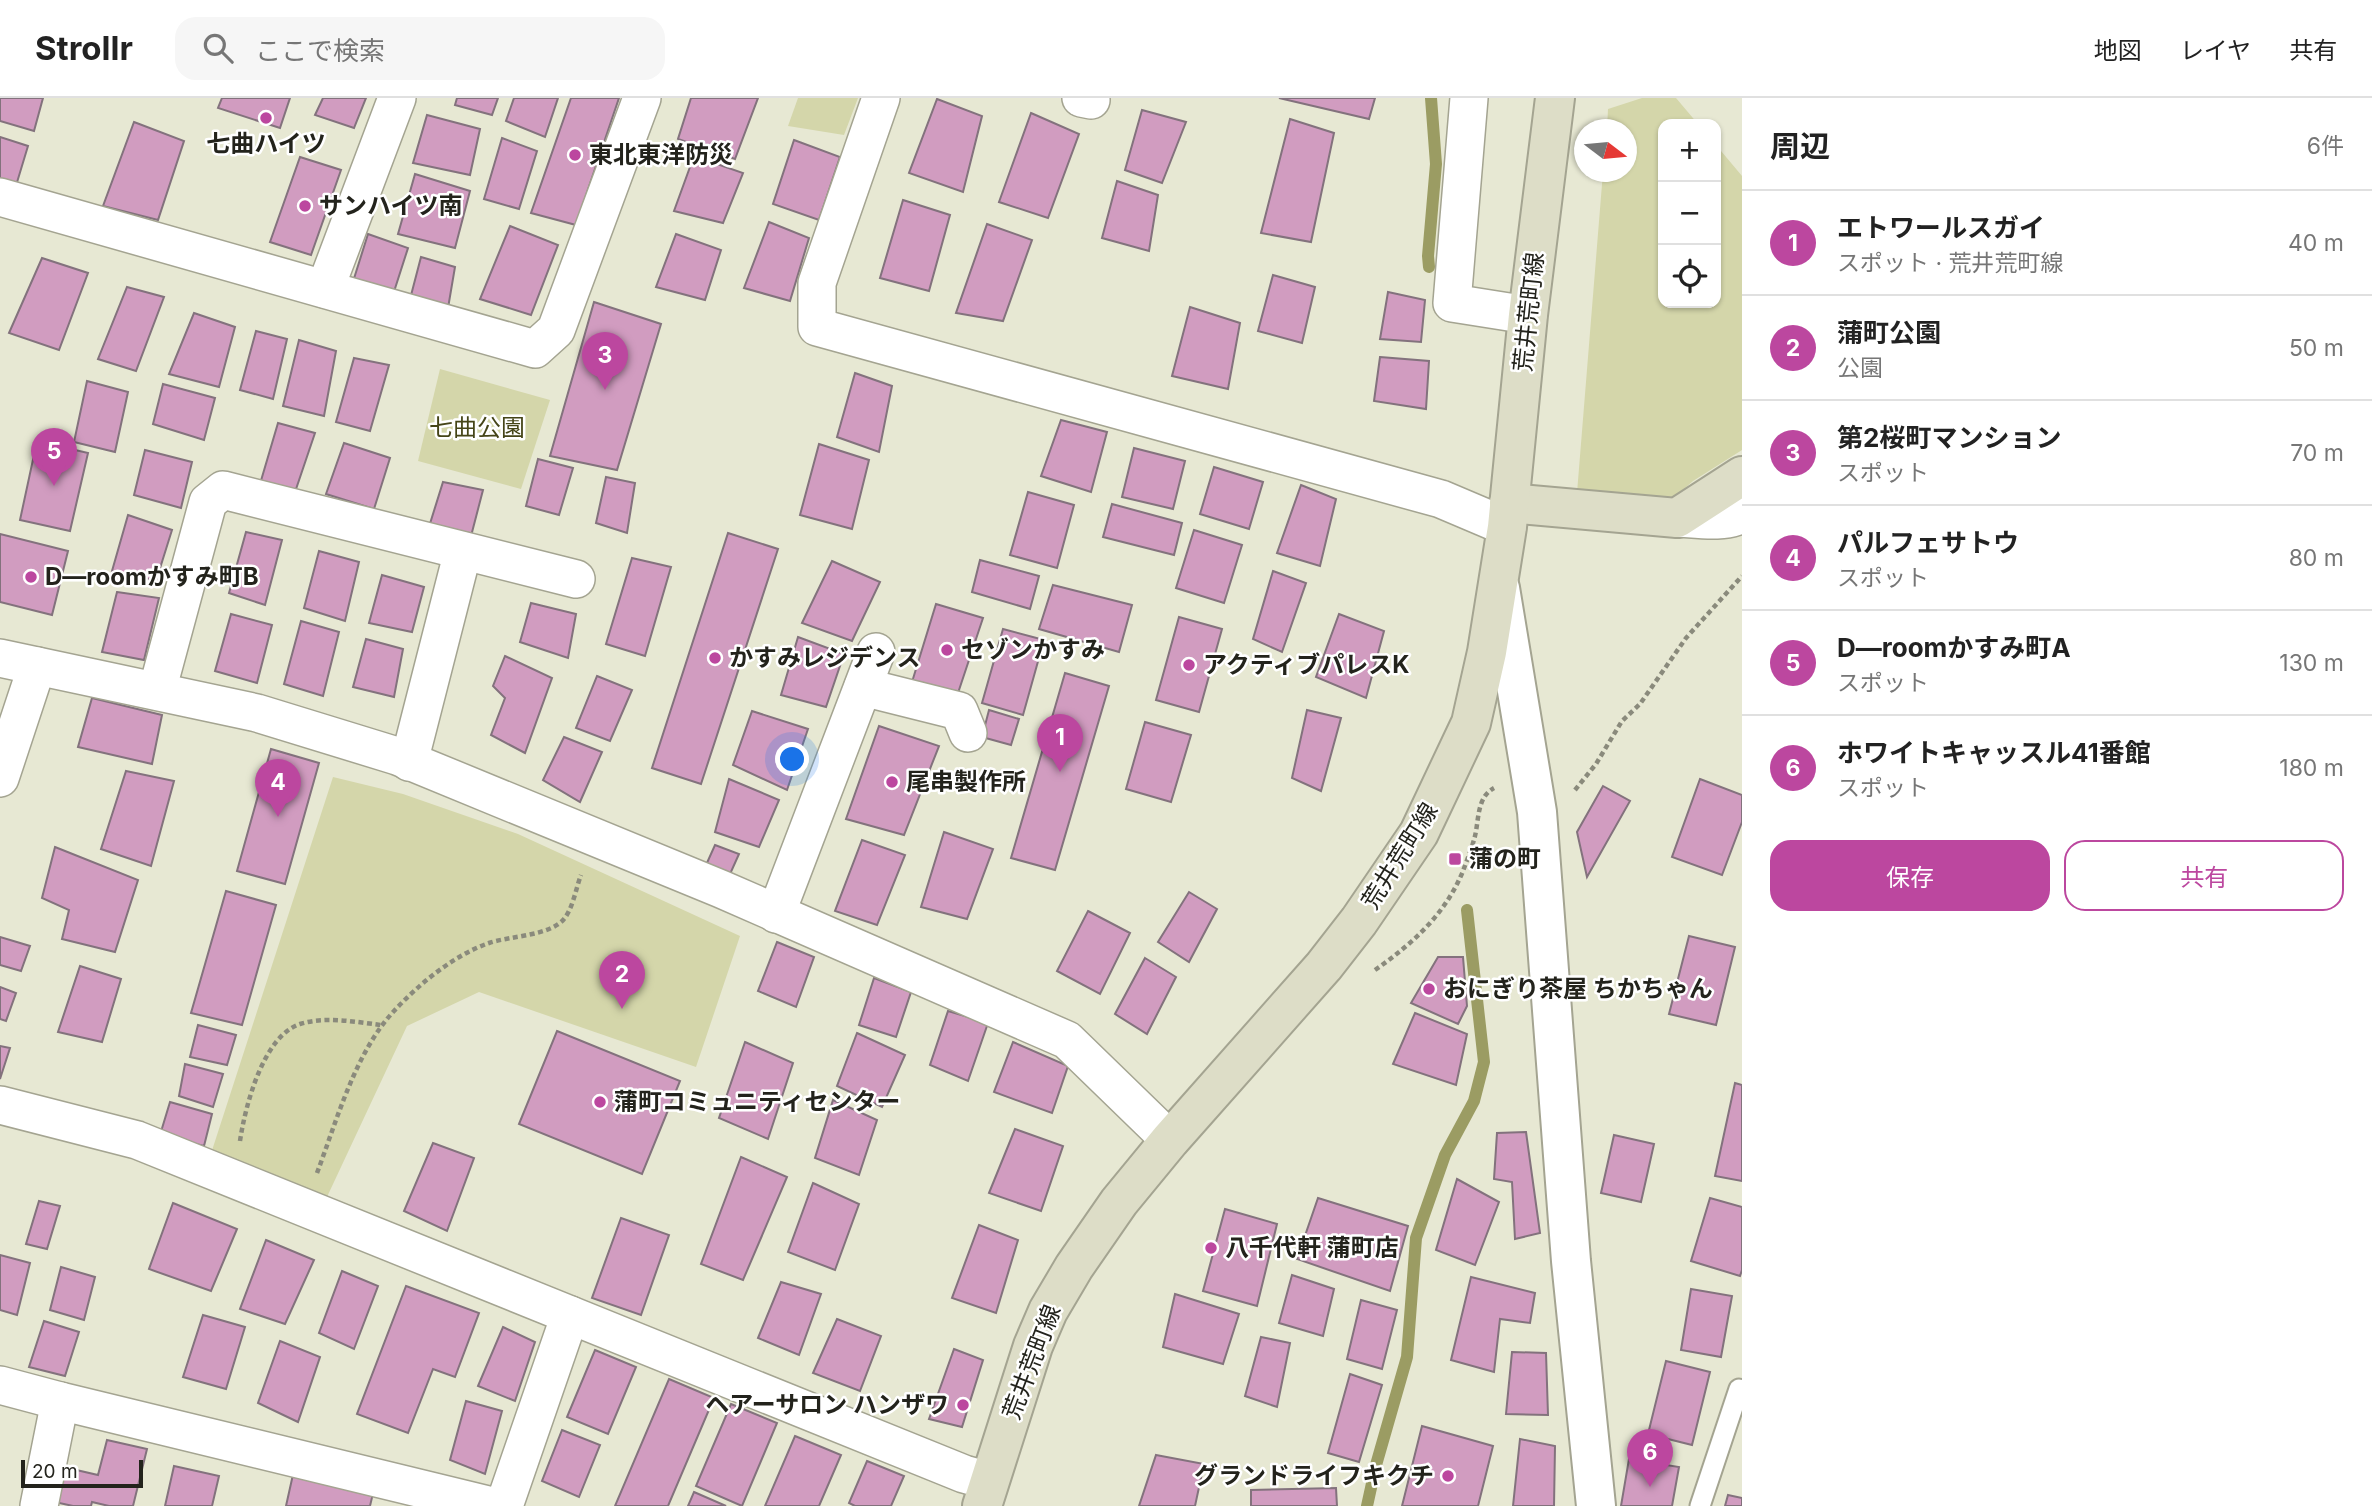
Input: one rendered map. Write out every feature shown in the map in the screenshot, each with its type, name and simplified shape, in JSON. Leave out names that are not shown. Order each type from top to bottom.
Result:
[{"type":"main road","name":"荒井荒町線","points":[[985,1493],[1033,1346],[1048,1311],[1074,1267],[1119,1202],[1170,1140],[1324,966],[1359,921],[1419,833],[1471,723],[1487,652],[1508,515],[1528,315],[1555,98]]},
{"type":"main road","points":[[1508,515],[1677,518],[1742,476]]},
{"type":"street","points":[[325,289],[397,98]]},
{"type":"street","points":[[0,197],[535,349],[556,331],[642,98]]},
{"type":"street","points":[[881,98],[817,283],[817,327],[1441,499],[1508,515]]},
{"type":"street","points":[[1469,98],[1452,303],[1528,315]]},
{"type":"street","points":[[157,691],[208,502],[223,490],[576,579]]},
{"type":"street","points":[[1677,518],[1710,520],[1742,514]]},
{"type":"street","points":[[409,762],[463,551]]},
{"type":"street","points":[[1498,579],[1537,813],[1571,1261],[1596,1506]]},
{"type":"street","points":[[776,914],[876,652]]},
{"type":"street","points":[[0,658],[257,713],[409,762],[594,837],[1067,1041],[1170,1140]]},
{"type":"street","points":[[0,778],[37,666]]},
{"type":"street","points":[[863,687],[959,711],[968,733]]},
{"type":"street","points":[[0,1105],[137,1140],[964,1474],[985,1493]]},
{"type":"street","points":[[504,1506],[570,1315]]},
{"type":"street","points":[[0,1385],[492,1506]]},
{"type":"street","points":[[38,1506],[60,1401]]},
{"type":"lane","points":[[1700,1506],[1740,1389]]},
{"type":"path","points":[[1574,792],[1596,764],[1622,721],[1640,704],[1686,638],[1742,576]]},
{"type":"path","points":[[1369,974],[1404,949],[1440,912],[1462,873],[1475,837],[1480,805],[1491,789],[1501,788]]},
{"type":"path","points":[[304,1208],[356,1071],[382,1025],[414,991],[471,951],[489,943],[553,927],[564,919],[594,837]]},
{"type":"path","points":[[251,1187],[242,1164],[239,1144],[243,1122],[262,1065],[278,1038],[299,1024],[324,1021],[382,1025]]},
{"type":"green space","points":[[798,98],[858,98],[844,135],[788,126]]},
{"type":"green space","points":[[1642,98],[1676,98],[1694,119],[1658,119],[1658,308],[1721,308],[1721,151],[1742,176],[1742,450],[1693,481],[1669,502],[1577,493],[1602,182],[1637,182],[1637,119],[1608,119],[1608,109]]},
{"type":"green space","name":"七曲公園","points":[[440,369],[550,400],[521,489],[418,461]]},
{"type":"green space","points":[[333,777],[403,794],[518,834],[740,936],[696,1067],[479,992],[407,1026],[319,1214],[206,1169]]},
{"type":"building","points":[[0,98],[43,98],[34,131],[0,121]]},
{"type":"building","name":"七曲ハイツ","points":[[222,98],[290,98],[280,128],[218,108]]},
{"type":"building","points":[[323,98],[366,98],[354,128],[315,115]]},
{"type":"building","points":[[457,98],[498,98],[492,115],[455,105]]},
{"type":"building","points":[[514,98],[558,98],[545,137],[506,121]]},
{"type":"building","name":"東北東洋防災","points":[[571,98],[619,98],[576,225],[531,213]]},
{"type":"building","points":[[691,98],[758,98],[735,159],[678,139]]},
{"type":"building","points":[[1279,98],[1375,98],[1369,119]]},
{"type":"building","points":[[937,99],[982,116],[963,192],[909,173]]},
{"type":"building","points":[[1142,110],[1186,122],[1162,183],[1125,170]]},
{"type":"building","points":[[1031,113],[1079,134],[1048,218],[999,202]]},
{"type":"building","points":[[427,115],[480,129],[470,175],[413,163]]},
{"type":"building","points":[[1290,119],[1334,133],[1311,242],[1261,233]]},
{"type":"building","points":[[134,122],[184,141],[158,220],[103,206]]},
{"type":"building","points":[[0,137],[28,146],[15,189],[0,183]]},
{"type":"building","points":[[502,138],[537,151],[519,209],[484,199]]},
{"type":"building","points":[[794,140],[840,157],[819,220],[773,204]]},
{"type":"building","points":[[694,156],[743,173],[723,223],[674,211]]},
{"type":"building","name":"サンハイツ南","points":[[300,157],[341,170],[311,255],[270,242]]},
{"type":"building","points":[[415,174],[470,191],[455,248],[398,234]]},
{"type":"building","points":[[1117,181],[1158,195],[1149,251],[1102,238]]},
{"type":"building","points":[[903,200],[950,215],[929,291],[880,278]]},
{"type":"building","points":[[769,222],[809,238],[790,301],[744,288]]},
{"type":"building","points":[[987,224],[1032,240],[1003,321],[956,313]]},
{"type":"building","points":[[510,226],[558,245],[531,315],[480,299]]},
{"type":"building","points":[[368,234],[408,248],[391,301],[351,288]]},
{"type":"building","points":[[676,234],[721,250],[705,300],[656,287]]},
{"type":"building","points":[[421,257],[455,267],[447,314],[409,303]]},
{"type":"building","points":[[42,258],[88,273],[59,350],[9,333]]},
{"type":"building","points":[[1273,275],[1315,287],[1302,343],[1258,331]]},
{"type":"building","points":[[127,287],[164,297],[136,371],[98,359]]},
{"type":"building","points":[[1388,292],[1425,300],[1421,342],[1380,339]]},
{"type":"building","points":[[594,302],[661,324],[617,470],[550,456]]},
{"type":"building","points":[[1190,307],[1240,323],[1228,389],[1172,376]]},
{"type":"building","points":[[194,313],[235,327],[219,387],[169,374]]},
{"type":"building","points":[[256,331],[287,339],[273,399],[240,390]]},
{"type":"building","points":[[299,340],[336,351],[324,416],[283,406]]},
{"type":"building","points":[[1380,357],[1429,361],[1426,409],[1374,401]]},
{"type":"building","points":[[354,358],[389,365],[370,431],[336,422]]},
{"type":"building","points":[[855,373],[892,386],[879,452],[837,437]]},
{"type":"building","points":[[87,381],[128,392],[115,452],[74,442]]},
{"type":"building","points":[[163,384],[215,398],[204,440],[153,424]]},
{"type":"building","points":[[1061,420],[1107,432],[1091,492],[1041,476]]},
{"type":"building","points":[[278,423],[315,433],[295,492],[260,484]]},
{"type":"building","points":[[37,441],[88,453],[70,531],[20,520]]},
{"type":"building","points":[[344,443],[390,458],[374,509],[326,494]]},
{"type":"building","points":[[819,444],[869,460],[852,529],[800,515]]},
{"type":"building","points":[[1134,448],[1185,461],[1173,509],[1122,497]]},
{"type":"building","points":[[145,450],[192,462],[181,508],[134,495]]},
{"type":"building","points":[[538,459],[573,468],[559,515],[526,506]]},
{"type":"building","points":[[1214,467],[1263,482],[1249,529],[1200,514]]},
{"type":"building","points":[[606,477],[635,483],[627,533],[596,523]]},
{"type":"building","points":[[443,482],[483,490],[470,540],[428,530]]},
{"type":"building","points":[[1301,485],[1336,499],[1320,566],[1277,553]]},
{"type":"building","points":[[1028,492],[1074,505],[1057,568],[1010,555]]},
{"type":"building","points":[[1112,504],[1182,523],[1174,555],[1103,537]]},
{"type":"building","points":[[128,515],[172,530],[156,581],[112,571]]},
{"type":"building","points":[[1194,530],[1242,545],[1224,603],[1176,588]]},
{"type":"building","points":[[246,532],[282,540],[265,605],[229,593]]},
{"type":"building","name":"かすみレジデンス","points":[[728,533],[778,549],[701,784],[652,768]]},
{"type":"building","name":"D―roomかすみ町B","points":[[0,534],[68,551],[52,615],[0,602]]},
{"type":"building","points":[[319,551],[359,562],[345,621],[304,608]]},
{"type":"building","points":[[632,558],[671,567],[645,656],[606,644]]},
{"type":"building","points":[[980,560],[1039,576],[1030,609],[972,592]]},
{"type":"building","points":[[832,561],[880,582],[852,641],[802,623]]},
{"type":"building","points":[[1273,571],[1306,583],[1282,652],[1253,639]]},
{"type":"building","points":[[382,575],[424,587],[412,632],[369,623]]},
{"type":"building","points":[[1053,585],[1132,605],[1119,652],[1039,629]]},
{"type":"building","points":[[117,592],[159,598],[144,660],[102,652]]},
{"type":"building","points":[[531,603],[576,614],[568,658],[520,642]]},
{"type":"building","name":"セゾンかすみ","points":[[936,604],[983,618],[957,696],[912,682]]},
{"type":"building","points":[[231,614],[272,625],[257,683],[215,671]]},
{"type":"building","points":[[1339,614],[1384,631],[1366,698],[1316,677]]},
{"type":"building","name":"アクティブパレスK","points":[[1179,617],[1222,629],[1199,712],[1156,700]]},
{"type":"building","points":[[301,621],[339,632],[323,696],[284,684]]},
{"type":"building","points":[[1003,629],[1044,640],[1023,715],[982,703]]},
{"type":"building","points":[[798,637],[844,654],[826,707],[781,695]]},
{"type":"building","points":[[366,639],[403,649],[394,697],[353,687]]},
{"type":"building","points":[[505,656],[552,678],[525,753],[491,735],[505,698],[493,686]]},
{"type":"building","points":[[1065,673],[1109,686],[1055,870],[1011,858]]},
{"type":"building","points":[[597,676],[632,690],[610,741],[576,728]]},
{"type":"building","points":[[92,698],[162,715],[152,764],[78,747]]},
{"type":"building","points":[[989,710],[1019,719],[1011,745],[982,737]]},
{"type":"building","points":[[1307,710],[1341,718],[1321,791],[1292,778]]},
{"type":"building","points":[[752,711],[808,729],[787,790],[733,765]]},
{"type":"building","points":[[1145,722],[1191,735],[1171,802],[1126,789]]},
{"type":"building","name":"尾串製作所","points":[[879,726],[939,746],[904,835],[846,819]]},
{"type":"building","points":[[564,737],[602,752],[580,802],[543,780]]},
{"type":"building","points":[[271,749],[319,763],[285,884],[237,871]]},
{"type":"building","points":[[126,771],[174,781],[151,866],[101,849]]},
{"type":"building","points":[[729,779],[779,800],[759,847],[715,832]]},
{"type":"building","points":[[1700,779],[1742,795],[1742,822],[1722,875],[1672,857]]},
{"type":"building","points":[[1603,786],[1630,801],[1587,877],[1577,832]]},
{"type":"building","points":[[944,832],[993,849],[967,919],[921,907]]},
{"type":"building","points":[[862,840],[905,855],[877,925],[835,911]]},
{"type":"building","points":[[715,845],[739,854],[726,883],[702,874]]},
{"type":"building","points":[[55,847],[138,880],[115,952],[62,939],[69,910],[42,898]]},
{"type":"building","points":[[226,891],[276,905],[242,1025],[191,1013]]},
{"type":"building","points":[[1189,892],[1217,909],[1189,962],[1158,942]]},
{"type":"building","points":[[1088,911],[1130,933],[1100,994],[1057,971]]},
{"type":"building","points":[[1689,936],[1735,947],[1716,1025],[1669,1014]]},
{"type":"building","points":[[0,937],[30,946],[21,971],[0,965]]},
{"type":"building","points":[[777,942],[814,957],[796,1007],[758,991]]},
{"type":"building","points":[[1438,957],[1463,957],[1467,1006],[1458,1024],[1411,1003]]},
{"type":"building","points":[[1145,958],[1176,977],[1147,1034],[1115,1014]]},
{"type":"building","points":[[80,966],[121,979],[102,1042],[58,1032]]},
{"type":"building","points":[[874,978],[911,992],[896,1037],[859,1025]]},
{"type":"building","points":[[0,987],[16,993],[6,1021],[0,1019]]},
{"type":"building","points":[[948,1011],[988,1023],[968,1081],[930,1065]]},
{"type":"building","points":[[1415,1013],[1467,1034],[1456,1085],[1393,1064]]},
{"type":"building","points":[[198,1025],[236,1035],[227,1065],[190,1057]]},
{"type":"building","name":"蒲町コミュニティセンター","points":[[557,1031],[680,1081],[642,1174],[519,1124]]},
{"type":"building","points":[[857,1033],[905,1055],[882,1107],[837,1086]]},
{"type":"building","points":[[745,1042],[793,1063],[768,1139],[719,1118]]},
{"type":"building","points":[[1013,1042],[1068,1066],[1052,1113],[994,1092]]},
{"type":"building","points":[[0,1046],[10,1048],[0,1079]]},
{"type":"building","points":[[185,1064],[223,1074],[213,1107],[179,1096]]},
{"type":"building","points":[[1735,1083],[1742,1085],[1742,1181],[1715,1176]]},
{"type":"building","points":[[833,1100],[877,1120],[859,1175],[815,1158]]},
{"type":"building","points":[[170,1102],[212,1114],[204,1146],[160,1135]]},
{"type":"building","points":[[1015,1129],[1063,1146],[1041,1211],[989,1193]]},
{"type":"building","points":[[1526,1132],[1540,1233],[1515,1239],[1512,1182],[1494,1179],[1497,1133]]},
{"type":"building","points":[[1614,1135],[1654,1144],[1641,1202],[1601,1193]]},
{"type":"building","points":[[433,1143],[474,1158],[447,1231],[404,1211]]},
{"type":"building","points":[[741,1157],[787,1177],[743,1280],[701,1264]]},
{"type":"building","points":[[1457,1179],[1499,1202],[1475,1265],[1436,1250]]},
{"type":"building","points":[[813,1183],[859,1204],[835,1270],[788,1252]]},
{"type":"building","points":[[1318,1198],[1408,1226],[1390,1291],[1297,1259]]},
{"type":"building","points":[[1710,1198],[1742,1207],[1740,1276],[1691,1261]]},
{"type":"building","points":[[39,1201],[60,1206],[47,1249],[26,1244]]},
{"type":"building","points":[[173,1203],[237,1229],[211,1291],[149,1269]]},
{"type":"building","points":[[1225,1209],[1277,1224],[1257,1306],[1203,1291]]},
{"type":"building","points":[[621,1218],[669,1235],[641,1315],[592,1298]]},
{"type":"building","points":[[979,1225],[1018,1240],[996,1313],[952,1298]]},
{"type":"building","points":[[266,1240],[314,1260],[285,1324],[240,1309]]},
{"type":"building","points":[[0,1255],[30,1263],[17,1315],[0,1310]]},
{"type":"building","points":[[61,1267],[95,1277],[84,1320],[50,1310]]},
{"type":"building","points":[[342,1271],[378,1286],[354,1349],[319,1333]]},
{"type":"building","points":[[1292,1275],[1334,1289],[1323,1336],[1279,1323]]},
{"type":"building","points":[[1471,1277],[1535,1293],[1530,1323],[1500,1319],[1494,1372],[1451,1360]]},
{"type":"building","points":[[781,1282],[821,1294],[799,1355],[758,1338]]},
{"type":"building","points":[[406,1286],[479,1313],[455,1377],[433,1369],[408,1433],[357,1414]]},
{"type":"building","points":[[1691,1289],[1732,1296],[1721,1357],[1681,1350]]},
{"type":"building","points":[[1175,1294],[1239,1314],[1223,1364],[1163,1347]]},
{"type":"building","points":[[1361,1300],[1397,1310],[1382,1369],[1347,1359]]},
{"type":"building","points":[[203,1315],[245,1327],[226,1389],[183,1377]]},
{"type":"building","points":[[837,1319],[881,1336],[860,1391],[813,1373]]},
{"type":"building","points":[[44,1321],[79,1332],[65,1376],[29,1367]]},
{"type":"building","points":[[503,1327],[535,1342],[515,1401],[478,1386]]},
{"type":"building","points":[[1261,1337],[1290,1343],[1277,1407],[1245,1396]]},
{"type":"building","points":[[280,1341],[320,1357],[298,1422],[258,1403]]},
{"type":"building","points":[[954,1349],[983,1360],[962,1427],[929,1419]]},
{"type":"building","points":[[595,1350],[636,1367],[608,1434],[567,1417]]},
{"type":"building","points":[[1512,1352],[1546,1353],[1548,1415],[1506,1414]]},
{"type":"building","points":[[1666,1361],[1710,1372],[1692,1445],[1648,1434]]},
{"type":"building","points":[[1350,1374],[1382,1385],[1359,1462],[1328,1453]]},
{"type":"building","points":[[669,1379],[714,1398],[668,1506],[615,1506]]},
{"type":"building","points":[[466,1401],[502,1411],[485,1474],[450,1460]]},
{"type":"building","points":[[731,1404],[777,1423],[742,1506],[696,1486]]},
{"type":"building","name":"グランドライフキクチ","points":[[1422,1426],[1493,1446],[1478,1506],[1402,1506]]},
{"type":"building","points":[[562,1430],[600,1445],[579,1497],[542,1481]]},
{"type":"building","points":[[795,1436],[841,1455],[819,1506],[765,1506]]},
{"type":"building","points":[[1520,1439],[1555,1446],[1554,1506],[1513,1506]]},
{"type":"building","points":[[107,1440],[147,1449],[133,1506],[109,1506],[92,1502],[91,1506],[73,1506],[50,1501],[59,1466],[98,1475]]},
{"type":"building","points":[[1156,1455],[1204,1464],[1195,1506],[1139,1506]]},
{"type":"building","points":[[1629,1459],[1679,1467],[1672,1506],[1621,1506]]},
{"type":"building","points":[[867,1461],[904,1476],[891,1506],[855,1506],[849,1503]]},
{"type":"building","points":[[174,1466],[219,1476],[212,1506],[165,1506]]},
{"type":"building","points":[[294,1470],[374,1489],[370,1506],[286,1506]]},
{"type":"building","points":[[1336,1488],[1337,1506],[1251,1506],[1251,1490]]},
{"type":"building","points":[[694,1492],[726,1506],[688,1506]]},
{"type":"building","points":[[1728,1495],[1742,1498],[1742,1506],[1725,1506]]},
{"type":"waterway","points":[[1429,267],[1436,164],[1431,98]]},
{"type":"waterway","points":[[1367,1506],[1407,1357],[1416,1238],[1445,1155],[1474,1101],[1484,1062],[1467,910]]},
{"type":"place","name":"七曲ハイツ","points":[[266,118]]},
{"type":"place","name":"東北東洋防災","points":[[575,155]]},
{"type":"place","name":"サンハイツ南","points":[[305,206]]},
{"type":"place","name":"第2桜町マンション","points":[[605,390]]},
{"type":"place","name":"D―roomかすみ町A","points":[[54,486]]},
{"type":"place","name":"D―roomかすみ町B","points":[[31,577]]},
{"type":"place","name":"セゾンかすみ","points":[[947,650]]},
{"type":"place","name":"かすみレジデンス","points":[[715,658]]},
{"type":"place","name":"アクティブパレスK","points":[[1189,665]]},
{"type":"place","name":"エトワールスガイ","points":[[1060,772]]},
{"type":"place","name":"尾串製作所","points":[[892,782]]},
{"type":"place","name":"パルフェサトウ","points":[[278,817]]},
{"type":"place","name":"蒲の町","points":[[1455,859]]},
{"type":"place","name":"おにぎり茶屋 ちかちゃん","points":[[1429,989]]},
{"type":"place","name":"蒲町公園","points":[[622,1009]]},
{"type":"place","name":"蒲町コミュニティセンター","points":[[600,1102]]},
{"type":"place","name":"八千代軒 蒲町店","points":[[1211,1248]]},
{"type":"place","name":"ヘアーサロン ハンザワ","points":[[963,1405]]},
{"type":"place","name":"グランドライフキクチ","points":[[1448,1476]]},
{"type":"place","name":"ホワイトキャッスル41番館","points":[[1650,1487]]}]
